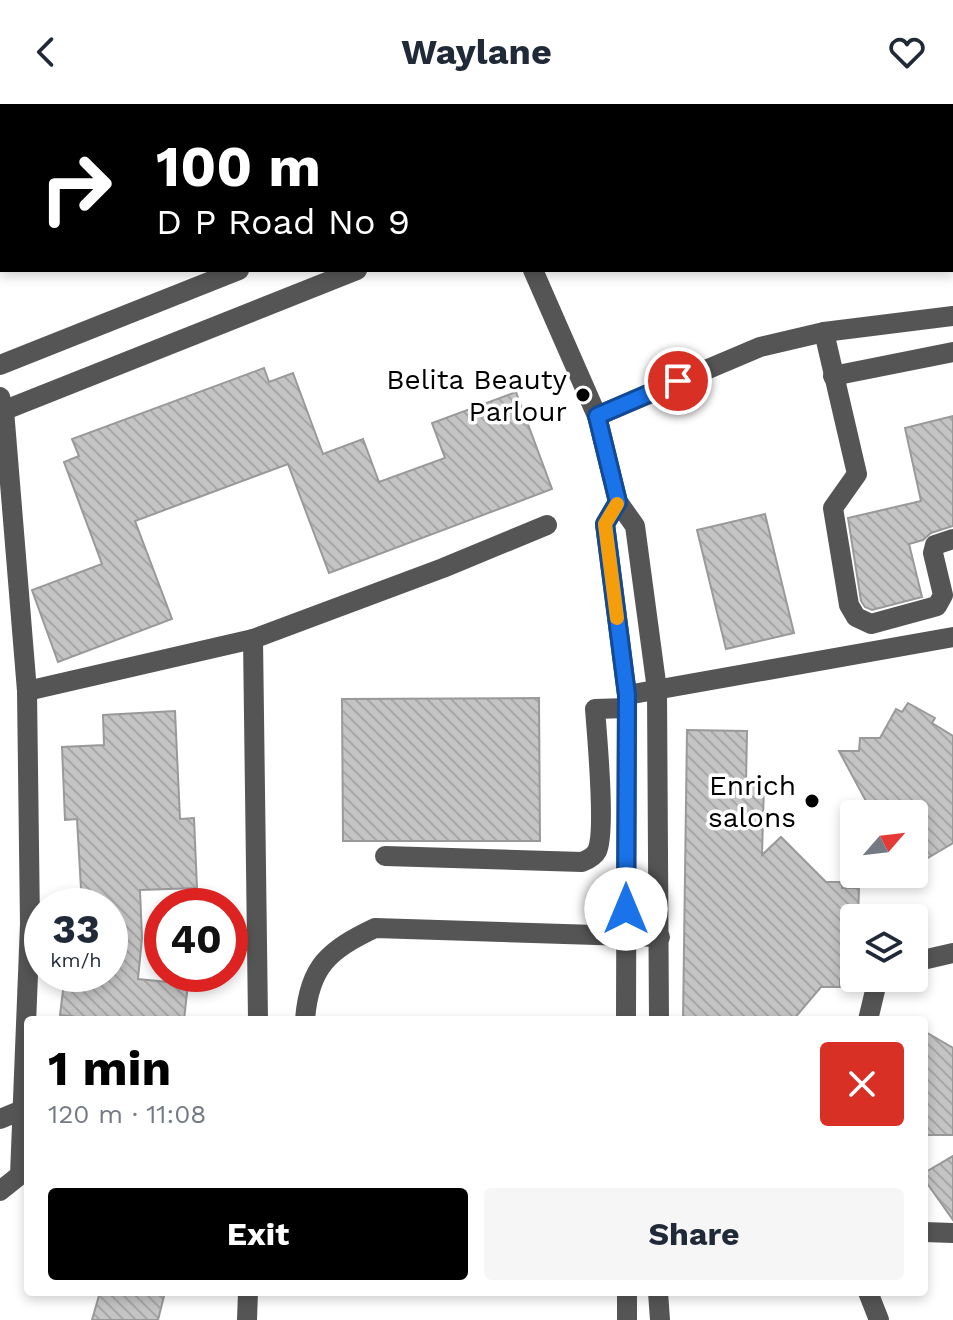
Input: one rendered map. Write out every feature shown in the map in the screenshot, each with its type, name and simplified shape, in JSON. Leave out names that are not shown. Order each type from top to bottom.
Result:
[{"type":"street","points":[[0,365],[234,272]]},
{"type":"street","points":[[26,1016],[30,924],[27,691],[1,406],[352,272]]},
{"type":"street","points":[[534,272],[597,416],[618,502],[635,526],[657,690],[659,1016]]},
{"type":"street","points":[[597,416],[760,347],[824,332],[948,317],[952,353],[833,376]]},
{"type":"street","points":[[824,332],[857,474],[833,508],[849,605],[856,617],[871,624],[937,606],[943,595],[933,553],[935,545],[953,539]]},
{"type":"street","points":[[618,502],[605,524],[627,702],[626,1016]]},
{"type":"street","points":[[27,691],[253,639],[443,568],[547,525]]},
{"type":"street","points":[[385,856],[582,862],[597,850],[600,826],[595,709],[627,702],[657,690],[953,637]]},
{"type":"street","points":[[253,639],[258,1016]]},
{"type":"street","points":[[600,826],[659,825]]},
{"type":"street","points":[[306,1016],[316,971],[341,944],[375,928],[660,937]]},
{"type":"street","points":[[928,959],[953,953]]},
{"type":"street","points":[[869,1016],[875,992]]},
{"type":"street","points":[[0,1191],[20,1175],[24,1064]]},
{"type":"street","points":[[0,1119],[22,1110]]},
{"type":"street","points":[[928,1232],[953,1233]]},
{"type":"street","points":[[247,1320],[248,1296]]},
{"type":"street","points":[[627,1296],[627,1320]]},
{"type":"street","points":[[658,1296],[660,1320]]},
{"type":"street","points":[[870,1296],[879,1320]]},
{"type":"building","points":[[264,368],[269,382],[293,373],[323,454],[363,439],[379,482],[445,458],[432,423],[516,392],[552,489],[329,573],[288,464],[135,521],[172,619],[58,662],[32,590],[102,564],[64,462],[79,456],[72,439]]},
{"type":"building","points":[[953,416],[953,526],[909,544],[922,597],[872,610],[865,607],[861,601],[848,518],[921,501],[905,428]]},
{"type":"building","points":[[765,514],[794,633],[726,649],[697,530]]},
{"type":"building","points":[[539,698],[540,841],[343,841],[342,699]]},
{"type":"building","points":[[908,703],[935,718],[932,723],[953,736],[953,843],[928,858],[928,800],[865,800],[839,751],[859,751],[860,738],[880,738],[896,709],[902,712]]},
{"type":"building","points":[[175,711],[180,819],[194,818],[197,888],[140,890],[142,938],[138,979],[144,980],[144,992],[187,992],[184,1016],[60,1015],[63,992],[128,992],[128,888],[81,888],[77,819],[65,820],[62,747],[104,745],[103,715]]},
{"type":"building","points":[[687,730],[747,731],[746,783],[764,783],[762,855],[781,837],[826,882],[840,882],[840,888],[859,888],[858,904],[840,904],[840,987],[821,987],[796,1016],[683,1016]]},
{"type":"building","points":[[928,1033],[953,1048],[953,1135],[928,1135]]},
{"type":"building","points":[[953,1156],[953,1220],[928,1185],[928,1171]]},
{"type":"building","points":[[99,1296],[164,1296],[158,1320],[92,1320]]},
{"type":"slow traffic","points":[[617,504],[605,524],[617,618]]},
{"type":"place","name":"Belita Beauty Parlour","points":[[583,395]]},
{"type":"place","name":"Enrich salons","points":[[812,801]]},
{"type":"route","points":[[626,909],[627,695],[605,524],[618,502],[597,416],[678,381]]}]
